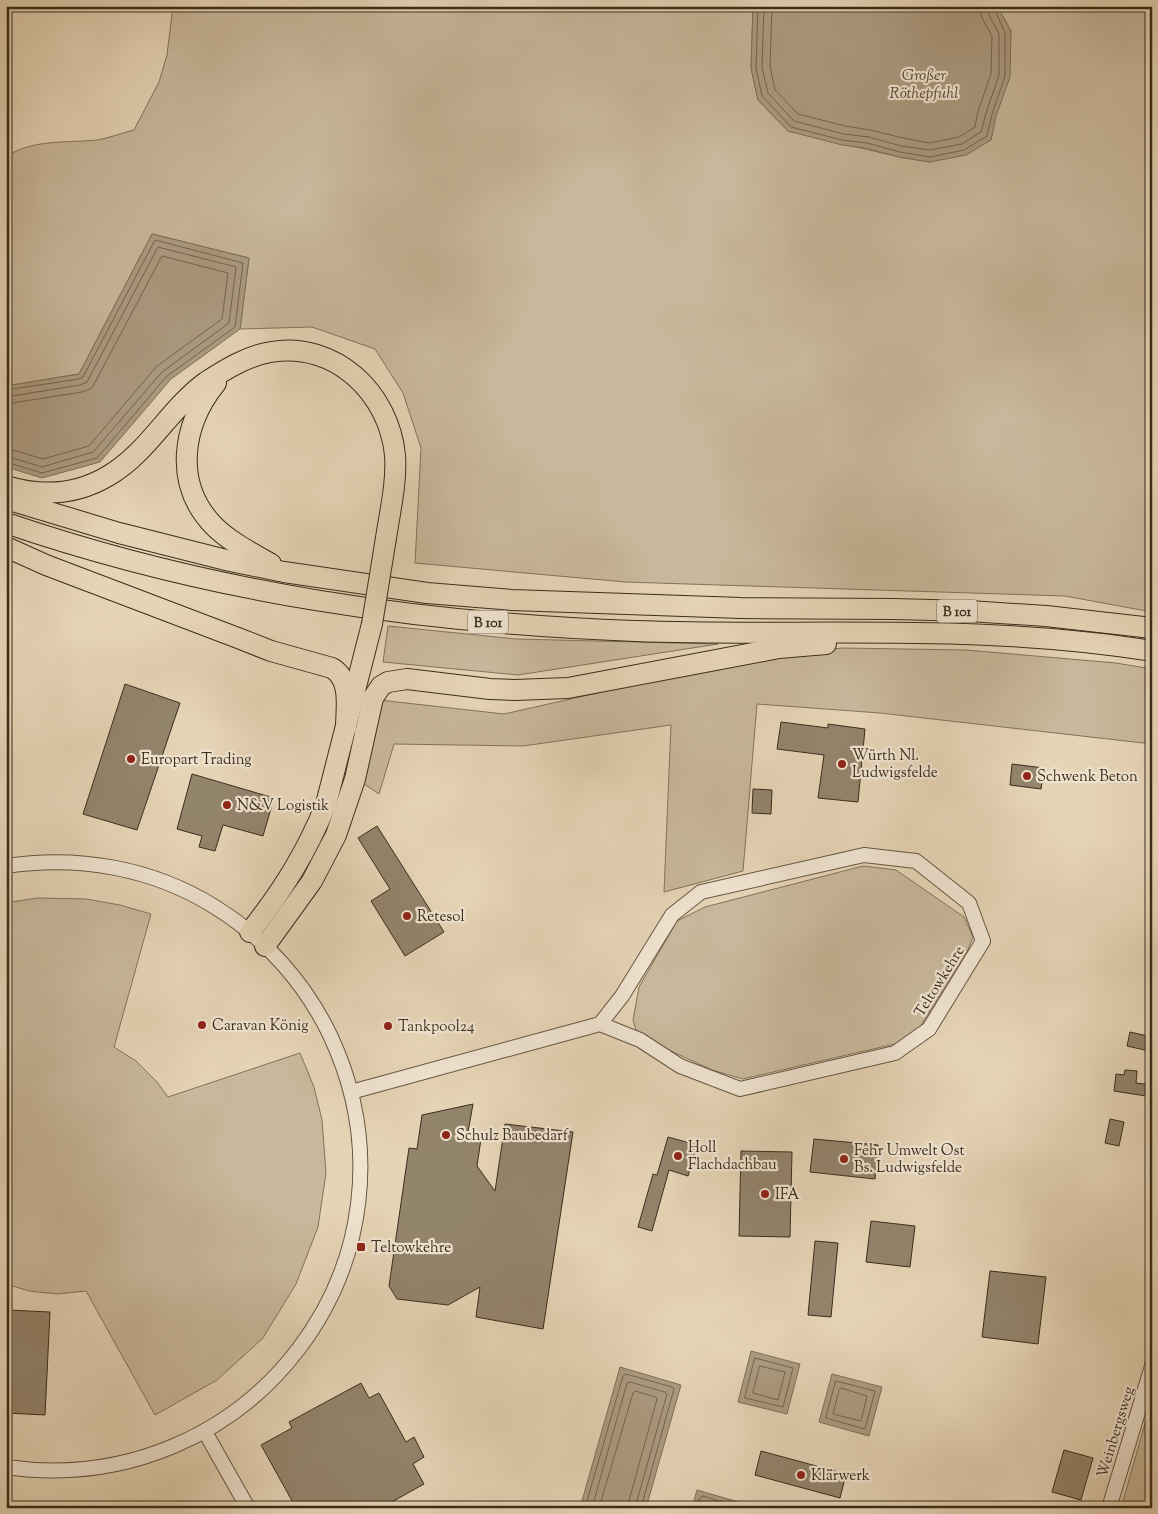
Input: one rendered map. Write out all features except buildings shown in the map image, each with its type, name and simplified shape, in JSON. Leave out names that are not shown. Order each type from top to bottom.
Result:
[{"type":"highway","points":[[6,486],[31,492],[64,493],[88,486],[108,476],[127,464],[144,448],[190,396],[206,382],[245,360],[272,352],[300,351],[329,359],[353,374],[363,383],[382,409],[389,425],[395,455],[394,486],[355,730],[355,780],[336,835],[312,881],[266,946]]},
{"type":"highway","points":[[231,367],[206,397],[193,423],[188,441],[186,461],[189,480],[195,498],[214,525],[238,544],[284,572]]},
{"type":"highway","name":"B 101","points":[[6,499],[128,535],[230,561],[284,572],[427,593],[512,600],[755,608],[894,608],[969,611],[1046,616],[1152,628]]},
{"type":"highway","name":"B 101","points":[[6,522],[110,555],[180,573],[319,601],[403,614],[475,622],[637,631],[980,634],[1066,640],[1152,651]]},
{"type":"highway","points":[[6,547],[46,565],[228,635],[332,668],[338,672],[345,685],[355,730]]},
{"type":"highway","points":[[250,932],[292,874],[315,831],[355,730],[376,691],[381,686],[396,679],[422,680],[490,689],[541,690],[596,683],[779,648],[980,634]]},
{"type":"street","name":"Teltowkehre","points":[[864,855],[916,861],[969,904],[983,941],[930,1028],[895,1053],[740,1089],[680,1066],[640,1040],[600,1024],[622,996],[672,914],[701,892],[864,855]]},
{"type":"street","points":[[6,866],[43,862],[75,862],[138,873],[194,895],[222,912],[266,946],[296,979],[321,1017],[341,1060],[351,1092],[358,1136],[359,1192],[350,1244],[336,1284],[316,1324],[289,1362],[266,1387],[242,1407],[205,1432],[166,1451],[132,1462],[73,1471],[46,1471],[6,1467]]},
{"type":"street","points":[[351,1092],[600,1024]]},
{"type":"street","name":"Weinbergsweg","points":[[1109,1508],[1152,1366]]},
{"type":"street","points":[[205,1432],[248,1508]]},
{"type":"shaded area","points":[[173,6],[753,6],[751,68],[758,100],[788,131],[899,157],[930,162],[991,140],[1011,31],[997,6],[1152,6],[1152,612],[1065,596],[625,582],[415,563],[421,448],[403,393],[375,349],[312,327],[240,329],[249,258],[152,234],[79,374],[6,386],[6,157],[26,147],[97,140],[134,130],[159,82],[167,55]]},
{"type":"shaded area","points":[[388,626],[516,639],[718,644],[518,675],[383,662]]},
{"type":"shaded area","points":[[843,648],[966,650],[1116,663],[1152,669],[1152,744],[880,713],[757,704],[743,871],[664,892],[671,725],[523,746],[394,744],[379,794],[364,784],[379,700],[504,714],[731,663],[787,653]]},
{"type":"shaded area","points":[[863,866],[896,870],[964,917],[973,937],[967,952],[920,1027],[899,1043],[743,1079],[712,1070],[656,1044],[636,1030],[633,1020],[639,987],[677,921],[705,907]]},
{"type":"shaded area","points":[[37,898],[86,899],[120,905],[151,914],[114,1047],[136,1061],[157,1082],[168,1097],[300,1053],[314,1087],[322,1120],[326,1173],[318,1227],[296,1284],[263,1338],[217,1380],[155,1415],[86,1291],[58,1294],[29,1291],[6,1284],[6,903]]},
{"type":"shaded area","points":[[1152,1399],[1152,1508],[1121,1508]]},
{"type":"water","name":"Großer Röthepfuhl","points":[[753,6],[997,6],[1011,31],[1010,77],[996,116],[991,140],[966,155],[930,162],[899,157],[866,148],[842,145],[788,131],[758,100],[751,68]]},
{"type":"water","points":[[152,234],[249,258],[240,329],[171,379],[100,462],[42,478],[6,467],[6,386],[79,374]]},
{"type":"water","points":[[751,1351],[800,1364],[787,1414],[738,1402]]},
{"type":"water","points":[[620,1367],[681,1385],[646,1508],[580,1508]]},
{"type":"water","points":[[832,1374],[882,1387],[869,1436],[819,1422]]},
{"type":"water","points":[[697,1490],[759,1508],[692,1508]]},
{"type":"place","name":"Europart Trading","points":[[131,759]]},
{"type":"place","name":"Würth Nl. Ludwigsfelde","points":[[842,764]]},
{"type":"place","name":"Schwenk Beton","points":[[1027,776]]},
{"type":"place","name":"N&V Logistik","points":[[227,805]]},
{"type":"place","name":"Retesol","points":[[407,916]]},
{"type":"place","name":"Caravan König","points":[[202,1025]]},
{"type":"place","name":"Tankpool24","points":[[388,1026]]},
{"type":"place","name":"Schulz Baubedarf","points":[[446,1135]]},
{"type":"place","name":"Holl Flachdachbau","points":[[678,1156]]},
{"type":"place","name":"Fehr Umwelt Ost Bs. Ludwigsfelde","points":[[844,1159]]},
{"type":"place","name":"IFA","points":[[765,1194]]},
{"type":"place","name":"Teltowkehre","points":[[361,1247]]},
{"type":"place","name":"Klärwerk","points":[[801,1475]]}]
